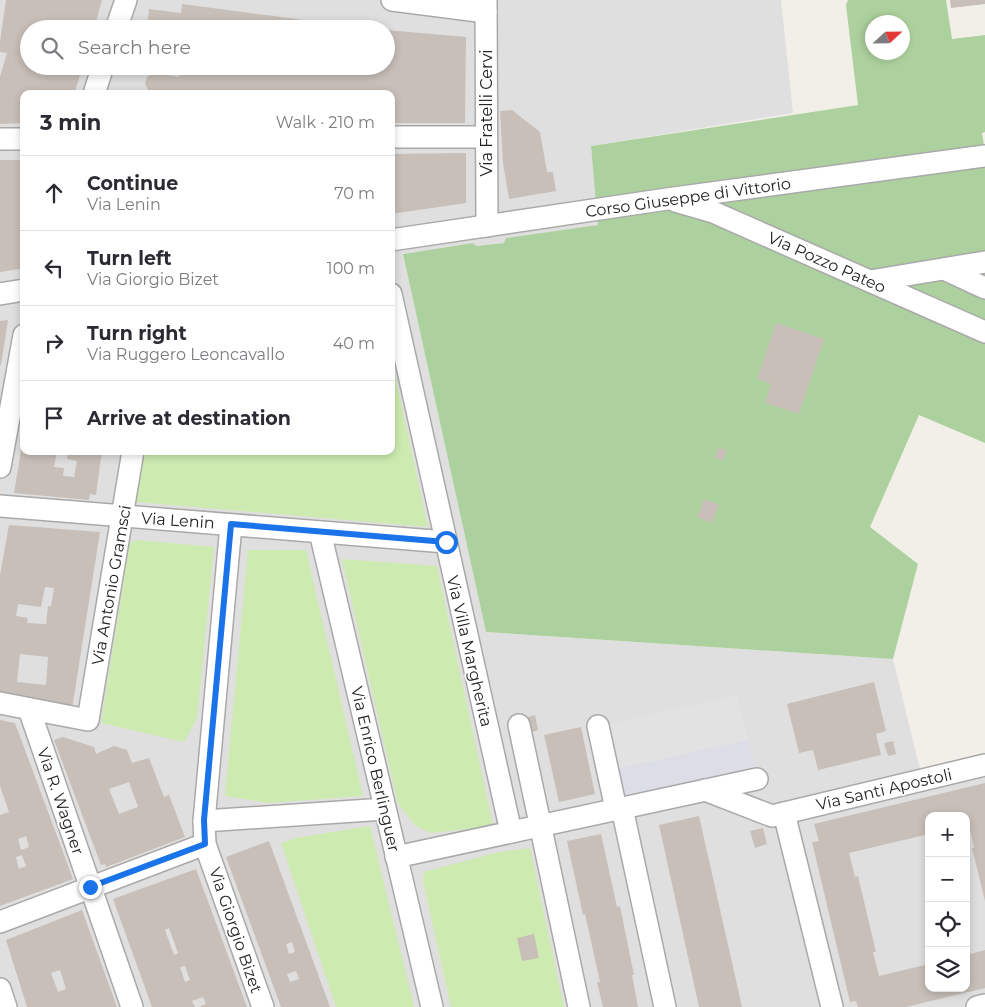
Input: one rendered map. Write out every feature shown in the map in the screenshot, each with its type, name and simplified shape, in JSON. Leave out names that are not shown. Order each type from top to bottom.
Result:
[{"type":"street","points":[[119,20],[126,0]]},
{"type":"street","points":[[392,0],[486,6]]},
{"type":"street","name":"Via Fratelli Cervi","points":[[486,6],[485,137],[487,226]]},
{"type":"street","points":[[95,90],[100,75]]},
{"type":"street","points":[[395,137],[485,137]]},
{"type":"street","points":[[0,139],[20,139]]},
{"type":"street","name":"Corso Giuseppe di Vittorio","points":[[395,239],[667,199],[985,156]]},
{"type":"street","name":"Via Pozzo Pateo","points":[[667,199],[713,212],[985,332]]},
{"type":"street","points":[[870,282],[985,262]]},
{"type":"street","points":[[944,269],[985,288]]},
{"type":"street","points":[[0,294],[20,291]]},
{"type":"street","name":"Via Villa Margherita","points":[[395,312],[511,832]]},
{"type":"street","points":[[0,467],[20,357]]},
{"type":"street","name":"Via Antonio Gramsci","points":[[29,709],[88,720],[133,455]]},
{"type":"street","name":"Via Lenin","points":[[0,506],[446,542]]},
{"type":"street","name":"Via Giorgio Bizet","points":[[231,524],[204,820],[205,844],[263,1007]]},
{"type":"street","name":"Via Enrico Berlinguer","points":[[320,532],[432,1007]]},
{"type":"street","points":[[0,703],[29,709]]},
{"type":"street","name":"Via R. Wagner","points":[[29,709],[132,1007]]},
{"type":"street","name":"Via Villa Margherita","points":[[519,725],[579,1007]]},
{"type":"street","points":[[598,726],[665,1007]]},
{"type":"street","name":"Via Santi Apostoli","points":[[705,790],[772,816],[985,765]]},
{"type":"street","points":[[396,857],[757,779]]},
{"type":"street","points":[[204,820],[385,809]]},
{"type":"street","points":[[784,813],[832,1007]]},
{"type":"street","points":[[0,922],[205,844]]},
{"type":"street","points":[[0,989],[6,1007]]},
{"type":"street","points":[[977,1007],[985,1005]]},
{"type":"shaded area","points":[[0,0],[781,0],[793,113],[591,146],[599,225],[507,238],[504,243],[476,246],[473,243],[403,254],[486,632],[893,659],[920,769],[985,753],[985,1007],[0,1007]]},
{"type":"shaded area","points":[[737,695],[748,740],[608,771],[598,726]]},
{"type":"shaded area","points":[[748,740],[757,779],[616,809],[608,771]]},
{"type":"green space","points":[[848,0],[946,0],[952,39],[985,35],[985,132],[982,133],[985,152],[985,443],[919,415],[870,527],[918,564],[893,659],[486,632],[403,254],[473,243],[476,246],[504,243],[506,238],[598,225],[591,146],[858,105],[846,5]]},
{"type":"green space","points":[[395,375],[428,527],[136,502],[144,455],[395,455]]},
{"type":"green space","points":[[138,540],[214,547],[197,718],[184,742],[101,723],[130,542]]},
{"type":"green space","points":[[248,550],[306,550],[363,796],[268,803],[225,796]]},
{"type":"green space","points":[[342,559],[437,566],[493,826],[431,833],[416,826],[398,804]]},
{"type":"green space","points":[[370,826],[414,1007],[336,1007],[281,843],[295,838]]},
{"type":"green space","points":[[530,848],[564,1007],[451,1007],[423,881],[424,872],[499,852]]},
{"type":"building","points":[[6,0],[102,0],[96,20],[20,20],[20,75],[80,75],[75,90],[20,90],[20,123],[0,124],[0,77],[7,53],[0,52]]},
{"type":"building","points":[[950,0],[985,0],[985,4],[951,8]]},
{"type":"building","points":[[182,4],[305,20],[148,20],[149,9],[181,13]]},
{"type":"building","points":[[395,31],[466,37],[465,123],[395,123],[395,90],[148,90],[145,84],[147,77],[150,75],[179,77],[179,75],[395,75]]},
{"type":"building","points":[[512,110],[540,132],[547,172],[553,172],[556,191],[509,199],[503,163],[500,111]]},
{"type":"building","points":[[466,153],[466,203],[395,213],[395,154]]},
{"type":"building","points":[[0,160],[20,160],[20,269],[0,272]]},
{"type":"building","points":[[8,320],[1,365],[0,365],[0,321]]},
{"type":"building","points":[[776,323],[824,339],[799,414],[765,403],[771,384],[757,379]]},
{"type":"building","points":[[718,448],[727,450],[723,461],[715,458]]},
{"type":"building","points":[[20,455],[56,455],[54,467],[64,468],[63,476],[74,477],[77,461],[67,459],[68,455],[101,455],[96,495],[90,494],[89,500],[14,493]]},
{"type":"building","points":[[704,499],[719,505],[712,523],[697,517]]},
{"type":"building","points":[[9,525],[100,532],[72,709],[0,695],[0,575]],"holes":[[[45,587],[54,588],[51,606],[48,606],[46,624],[27,623],[28,618],[16,616],[18,604],[41,607]],[[20,654],[48,657],[46,685],[17,682]]]},
{"type":"building","points":[[874,682],[886,731],[876,734],[881,755],[818,770],[813,750],[799,753],[787,704]]},
{"type":"building","points":[[535,715],[538,730],[532,732],[528,717]]},
{"type":"building","points":[[0,720],[15,723],[73,879],[0,906],[0,815],[9,812],[0,786]],"holes":[[[26,836],[29,847],[21,850],[18,839]],[[22,855],[26,866],[19,869],[16,857]]]},
{"type":"building","points":[[581,727],[595,794],[559,802],[544,735]]},
{"type":"building","points":[[63,737],[94,747],[96,754],[114,746],[127,750],[132,763],[149,758],[164,797],[169,795],[185,837],[106,867],[105,864],[101,865],[54,740]],"holes":[[[129,782],[138,807],[119,814],[109,789]]]},
{"type":"building","points":[[893,741],[896,754],[888,756],[884,743]]},
{"type":"building","points":[[985,783],[985,901],[972,848],[974,848],[970,829],[970,812],[925,812],[925,835],[849,853],[855,877],[858,876],[876,952],[873,952],[879,976],[925,965],[925,992],[968,992],[906,1007],[858,1007],[856,1001],[850,1002],[812,842],[819,841],[814,824]]},
{"type":"building","points":[[699,816],[742,1007],[699,1007],[659,825]]},
{"type":"building","points":[[763,828],[767,844],[755,848],[750,831]]},
{"type":"building","points":[[601,834],[617,907],[620,906],[634,975],[632,975],[638,1007],[603,1007],[597,982],[600,982],[567,841]]},
{"type":"building","points":[[269,841],[330,1007],[281,1007],[226,857]],"holes":[[[292,942],[295,952],[289,954],[286,944]],[[296,971],[299,979],[290,982],[287,974]]]},
{"type":"building","points":[[196,869],[247,1007],[199,1007],[206,1004],[203,997],[192,1001],[195,1007],[152,1007],[113,899]],"holes":[[[169,928],[178,953],[174,955],[165,930]],[[185,966],[190,980],[185,982],[180,967]]]},
{"type":"building","points":[[82,910],[117,1007],[27,1007],[6,940]],"holes":[[[60,970],[66,989],[58,992],[51,973]]]},
{"type":"building","points":[[534,934],[539,958],[522,961],[517,938]]},
{"type":"building","points":[[985,950],[985,988],[970,992],[970,954]]},
{"type":"route","points":[[90,887],[205,844],[204,820],[231,524],[446,542]]}]
